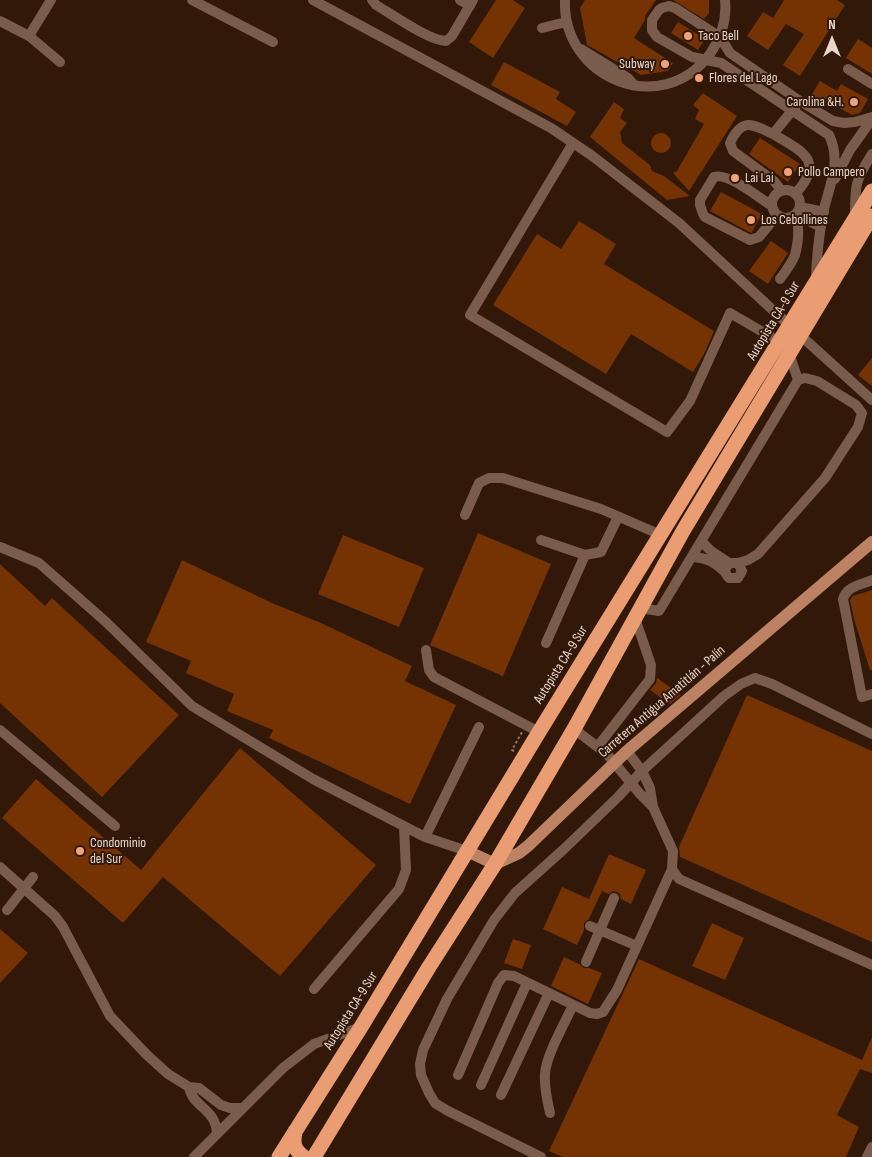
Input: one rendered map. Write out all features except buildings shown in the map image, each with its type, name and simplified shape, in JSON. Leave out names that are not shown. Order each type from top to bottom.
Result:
[{"type":"highway","name":"Autopista CA-9 Sur","points":[[795,330],[816,284],[872,192]]},
{"type":"highway","name":"Autopista CA-9 Sur","points":[[279,1157],[361,1027],[660,535],[872,216]]},
{"type":"highway","name":"Autopista CA-9 Sur","points":[[314,1157],[429,967],[495,864],[574,729],[784,348]]},
{"type":"highway","points":[[296,1129],[293,1144],[304,1157]]},
{"type":"main road","name":"Carretera Antigua Amatitlán - Palín","points":[[495,864],[520,853],[614,763],[872,542]]},
{"type":"main road","points":[[467,851],[495,864]]},
{"type":"street","points":[[29,36],[51,0]]},
{"type":"street","points":[[192,0],[272,42]]},
{"type":"street","points":[[312,0],[551,128],[573,143],[679,223],[872,400]]},
{"type":"street","points":[[372,0],[374,4],[439,41],[446,41],[452,36],[471,3],[460,0]]},
{"type":"street","points":[[566,0],[566,22],[575,46],[587,61],[601,74],[613,80],[634,85],[650,86],[675,81],[697,68],[706,59],[720,37],[724,23],[725,0]]},
{"type":"street","points":[[816,284],[816,256],[835,160],[829,135],[721,62],[692,57],[657,37],[652,30],[652,20],[659,10],[672,7],[720,37],[730,53],[833,121],[844,123],[872,118]]},
{"type":"street","points":[[0,21],[29,36],[60,62]]},
{"type":"street","points":[[542,28],[566,22]]},
{"type":"street","points":[[848,69],[872,84]]},
{"type":"street","points":[[773,134],[800,101]]},
{"type":"street","points":[[831,186],[850,150],[872,118]]},
{"type":"street","points":[[832,142],[835,134],[844,123]]},
{"type":"street","points":[[781,190],[774,181],[733,151],[730,143],[743,126],[753,124],[773,134],[802,152],[808,159],[809,175],[796,193]]},
{"type":"street","points":[[573,143],[470,315],[667,432],[690,401],[730,313],[784,348],[798,380]]},
{"type":"street","points":[[855,220],[855,189],[858,176],[872,154]]},
{"type":"street","points":[[780,279],[794,256],[798,228],[798,212],[800,199],[791,190],[781,190],[774,197],[774,210],[759,237],[750,240],[705,217],[700,200],[714,176],[727,177],[774,210],[784,218],[798,212],[824,212]]},
{"type":"street","points":[[798,212],[803,218],[821,227]]},
{"type":"street","points":[[598,746],[650,679],[651,665],[637,613],[659,611],[798,380],[805,378],[817,382],[856,405],[862,413],[858,427],[825,478],[758,554],[748,560],[730,565]]},
{"type":"street","points":[[465,515],[479,483],[489,478],[502,478],[601,509],[660,535]]},
{"type":"street","points":[[541,540],[585,554],[601,552],[618,517]]},
{"type":"street","points":[[702,542],[730,565]]},
{"type":"street","points":[[0,547],[39,563],[106,622],[192,706],[313,780],[425,837],[467,851]]},
{"type":"street","points":[[546,643],[585,554]]},
{"type":"street","points":[[730,565],[729,578],[738,578],[749,570],[758,554]]},
{"type":"street","points":[[693,557],[703,557],[730,565],[742,570],[741,575]]},
{"type":"street","points":[[872,580],[853,587],[845,593],[843,599],[862,697],[872,694]]},
{"type":"street","points":[[426,650],[429,670],[434,677],[539,732]]},
{"type":"street","points":[[541,1157],[448,1112],[435,1103],[421,1075],[420,1064],[423,1050],[447,999],[494,920],[515,893],[618,797],[630,782],[724,696],[741,684],[754,678],[772,684],[872,734]]},
{"type":"street","points":[[425,837],[479,727]]},
{"type":"street","points":[[574,729],[598,746],[653,807]]},
{"type":"street","points":[[0,730],[115,826]]},
{"type":"street","points":[[458,1075],[500,980],[506,974],[590,1013],[604,1012],[617,990],[672,869],[673,851],[653,807],[650,788],[642,771],[627,752]]},
{"type":"street","points":[[314,989],[399,889],[406,870],[404,827]]},
{"type":"street","points":[[0,867],[54,916],[63,927],[110,1016],[147,1055],[168,1074],[189,1087],[199,1088],[221,1105],[230,1108],[242,1108]]},
{"type":"street","points":[[672,869],[679,879],[872,965]]},
{"type":"street","points":[[6,910],[34,877]]},
{"type":"street","points":[[586,962],[595,928],[614,898]]},
{"type":"street","points":[[595,928],[637,946]]},
{"type":"street","points":[[481,1085],[527,983]]},
{"type":"street","points":[[501,1095],[549,993]]},
{"type":"street","points":[[550,1113],[545,1087],[545,1072],[548,1060],[573,1005]]},
{"type":"street","points":[[194,1157],[283,1068],[314,1044],[361,1027]]},
{"type":"street","points":[[189,1087],[191,1096],[216,1123],[217,1134]]},
{"type":"street","points":[[867,1157],[872,1147]]},
{"type":"path","points":[[520,754],[512,750],[524,729]]},
{"type":"place","name":"Taco Bell","points":[[688,36]]},
{"type":"place","name":"Subway","points":[[665,64]]},
{"type":"place","name":"Flores del Lago","points":[[699,78]]},
{"type":"place","name":"Carolina &H.","points":[[854,102]]},
{"type":"place","name":"Pollo Campero","points":[[788,172]]},
{"type":"place","name":"Lai Lai","points":[[735,178]]},
{"type":"place","name":"Los Cebollines","points":[[751,220]]},
{"type":"place","name":"Condominio del Sur","points":[[80,851]]}]
